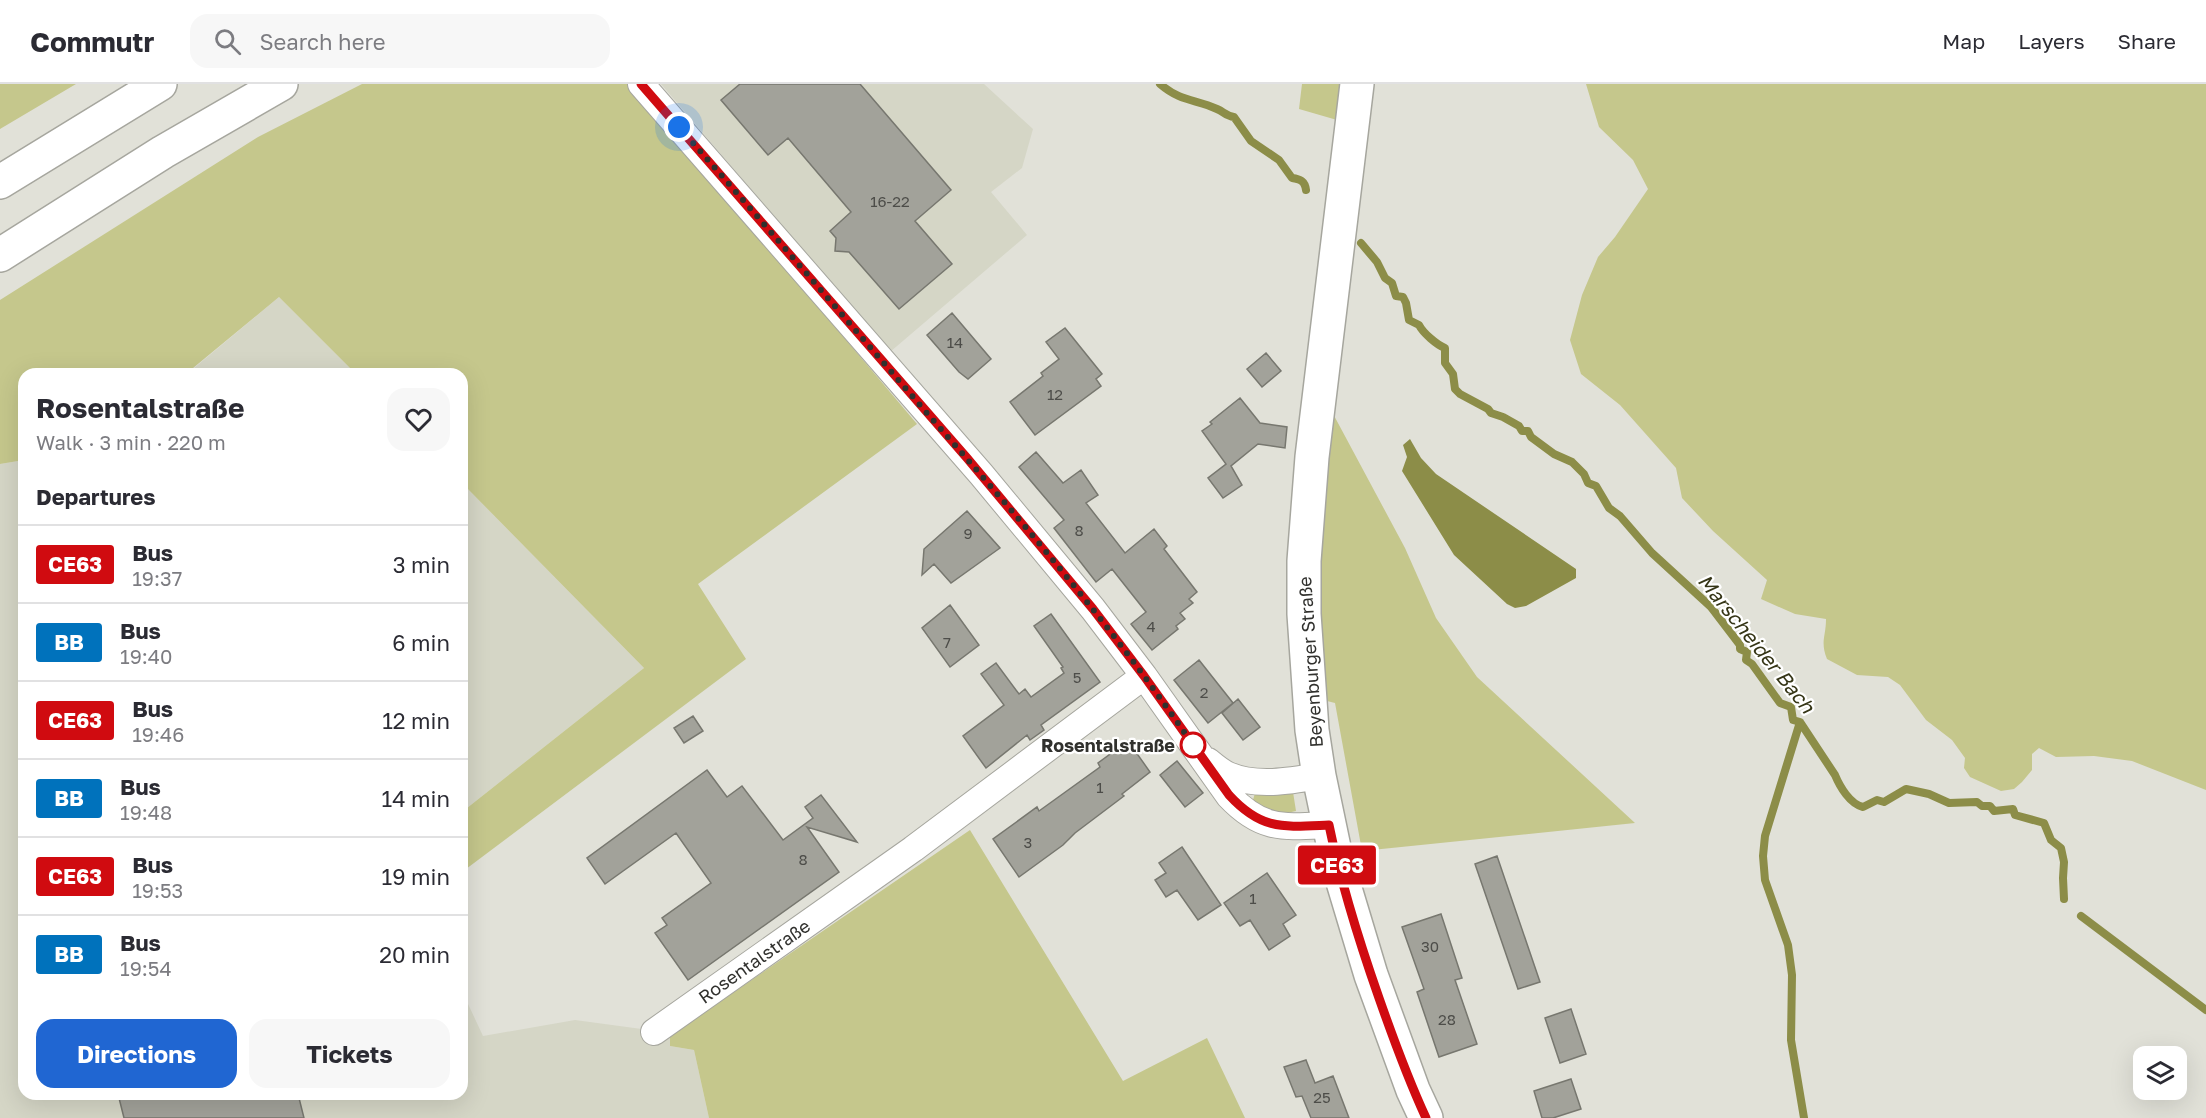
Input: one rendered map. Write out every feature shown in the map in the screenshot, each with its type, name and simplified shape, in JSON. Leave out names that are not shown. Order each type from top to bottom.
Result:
[{"type":"main road","points":[[0,182],[160,84]]},
{"type":"main road","points":[[0,255],[163,152],[281,84]]},
{"type":"main road","name":"Beyenburger Straße","points":[[1357,84],[1312,458],[1304,561],[1305,637],[1312,730],[1319,776],[1349,907],[1396,1046],[1426,1118]]},
{"type":"street","points":[[641,84],[981,474],[1093,609],[1229,795],[1241,808],[1256,819],[1272,825],[1289,827],[1329,825]]},
{"type":"street","name":"Rosentalstraße","points":[[654,1032],[913,849],[1144,676]]},
{"type":"street","points":[[1202,757],[1227,775],[1250,780],[1273,782],[1319,776]]},
{"type":"shaded area","points":[[661,84],[984,84],[1033,129],[1022,168],[991,192],[1027,235],[890,352]]},
{"type":"shaded area","points":[[279,297],[350,368],[194,368]]},
{"type":"shaded area","points":[[1410,439],[1421,458],[1436,474],[1576,569],[1576,578],[1526,606],[1515,608],[1507,604],[1454,555],[1402,471],[1407,457],[1403,445]]},
{"type":"shaded area","points":[[18,461],[18,1100],[468,1100],[468,1004],[483,1036],[575,1020],[649,1030],[670,1036],[670,1046],[694,1050],[709,1118],[0,1118],[0,464]]},
{"type":"shaded area","points":[[468,489],[644,668],[468,807]]},
{"type":"green space","points":[[0,84],[76,84],[0,129]]},
{"type":"green space","points":[[362,84],[630,84],[917,424],[698,584],[746,659],[468,868],[468,807],[644,668],[468,489],[468,368],[350,368],[279,297],[193,368],[18,368],[18,461],[0,464],[0,300],[258,137]]},
{"type":"green space","points":[[1302,84],[1341,84],[1337,120],[1299,109]]},
{"type":"green space","points":[[1586,84],[2206,84],[2206,790],[2132,761],[2094,756],[2056,757],[2039,748],[2032,754],[2032,770],[2022,782],[2014,789],[2001,791],[1970,777],[1964,768],[1965,758],[1952,740],[1926,720],[1900,685],[1888,677],[1857,675],[1827,659],[1824,643],[1826,619],[1795,614],[1761,599],[1767,580],[1713,531],[1682,498],[1676,468],[1620,405],[1581,374],[1570,340],[1582,295],[1598,257],[1615,237],[1648,189],[1633,160],[1599,127]]},
{"type":"green space","points":[[1331,410],[1405,548],[1436,618],[1477,677],[1635,823],[1362,851],[1335,703],[1327,701],[1318,617],[1318,512]]},
{"type":"green space","points":[[1293,792],[1296,811],[1291,812],[1267,811],[1253,800],[1255,793]]},
{"type":"green space","points":[[970,830],[1123,1081],[1207,1038],[1245,1118],[709,1118],[694,1050],[670,1046],[670,1036]]},
{"type":"building","points":[[740,84],[860,84],[951,190],[915,221],[952,264],[899,309],[849,252],[835,251],[836,238],[830,231],[851,212],[788,138],[768,155],[721,100]]},
{"type":"building","points":[[952,313],[991,359],[968,379],[959,372],[927,335]]},
{"type":"building","points":[[1065,328],[1102,374],[1096,379],[1101,386],[1035,435],[1010,402],[1043,376],[1041,373],[1059,359],[1046,342]]},
{"type":"building","points":[[1266,353],[1281,371],[1262,387],[1247,369]]},
{"type":"building","points":[[1240,398],[1260,423],[1287,427],[1285,448],[1258,444],[1231,466],[1242,485],[1223,498],[1208,478],[1226,464],[1202,431]]},
{"type":"building","points":[[1036,452],[1063,483],[1081,470],[1098,495],[1086,503],[1125,553],[1154,529],[1167,546],[1164,549],[1197,592],[1189,599],[1193,603],[1180,613],[1185,619],[1176,626],[1178,629],[1152,650],[1131,624],[1146,612],[1112,569],[1096,582],[1054,528],[1064,520],[1019,467]]},
{"type":"building","points":[[967,511],[1000,548],[951,583],[934,564],[922,575],[924,549]]},
{"type":"building","points":[[950,605],[979,645],[950,667],[922,628]]},
{"type":"building","points":[[1051,614],[1100,682],[1041,725],[1044,730],[1030,740],[1027,735],[986,768],[963,736],[1004,705],[981,674],[996,663],[1019,694],[1025,689],[1031,697],[1064,673],[1061,668],[1063,667],[1034,626]]},
{"type":"building","points":[[1199,660],[1233,703],[1208,723],[1174,680]]},
{"type":"building","points":[[1238,699],[1260,727],[1243,740],[1222,713]]},
{"type":"building","points":[[693,716],[703,731],[684,743],[674,728]]},
{"type":"building","points":[[1128,741],[1150,772],[1063,845],[1019,877],[993,839],[1037,807],[1039,811],[1100,767],[1098,763]]},
{"type":"building","points":[[1177,761],[1203,793],[1185,807],[1160,775]]},
{"type":"building","points":[[707,770],[727,797],[742,786],[783,840],[813,818],[805,807],[821,795],[857,842],[807,827],[839,872],[688,980],[655,933],[667,925],[662,918],[711,883],[676,833],[605,884],[587,858]]},
{"type":"building","points":[[1182,847],[1221,905],[1198,920],[1177,890],[1166,897],[1155,880],[1166,873],[1159,863]]},
{"type":"building","points":[[1497,856],[1540,982],[1518,989],[1475,864]]},
{"type":"building","points":[[1267,873],[1296,915],[1283,924],[1290,936],[1269,950],[1250,920],[1240,926],[1224,903]]},
{"type":"building","points":[[1441,914],[1462,978],[1455,980],[1477,1044],[1439,1057],[1417,992],[1424,989],[1402,927]]},
{"type":"building","points":[[1571,1009],[1586,1054],[1560,1063],[1545,1018]]},
{"type":"building","points":[[1306,1060],[1315,1083],[1333,1076],[1349,1118],[1311,1118],[1302,1096],[1296,1097],[1284,1067]]},
{"type":"building","points":[[1571,1079],[1581,1109],[1553,1118],[1542,1118],[1534,1091]]},
{"type":"building","points":[[120,1100],[300,1100],[304,1118],[124,1118]]},
{"type":"waterway","name":"Marscheider Bach","points":[[1160,84],[1181,97],[1234,117],[1251,141],[1279,160],[1292,178],[1303,183],[1306,190]]},
{"type":"waterway","name":"Marscheider Bach","points":[[1361,243],[1377,262],[1385,278],[1392,283],[1396,296],[1403,297],[1409,320],[1419,325],[1430,338],[1445,348],[1445,363],[1453,374],[1455,389],[1491,413],[1519,426],[1522,431],[1528,431],[1531,437],[1554,454],[1572,462],[1584,474],[1588,483],[1596,486],[1609,508],[1620,516],[1652,553],[1711,607],[1740,645],[1740,649],[1747,652],[1746,660],[1752,664],[1780,703],[1791,707],[1793,720],[1800,722],[1850,799],[1863,807],[1877,800],[1884,802],[1906,789],[1929,794],[1949,803],[1977,802],[1982,806],[1990,806],[1994,811],[2013,809],[2015,815],[2044,823],[2051,840],[2061,848],[2064,862],[2064,899]]},
{"type":"waterway","points":[[1800,722],[1765,836],[1763,856],[1765,880],[1788,945],[1792,975],[1791,1040],[1804,1118]]},
{"type":"waterway","name":"Marscheider Bach","points":[[2081,916],[2206,1010]]},
{"type":"bus line","name":"CE63","points":[[641,84],[967,458],[1093,609],[1229,795],[1241,808],[1256,819],[1272,825],[1289,827],[1329,825],[1352,918],[1396,1046],[1426,1118]]},
{"type":"place","name":"Rosentalstraße","points":[[1193,745]]},
{"type":"route","points":[[679,127],[1009,508],[1093,609],[1193,745]]}]
